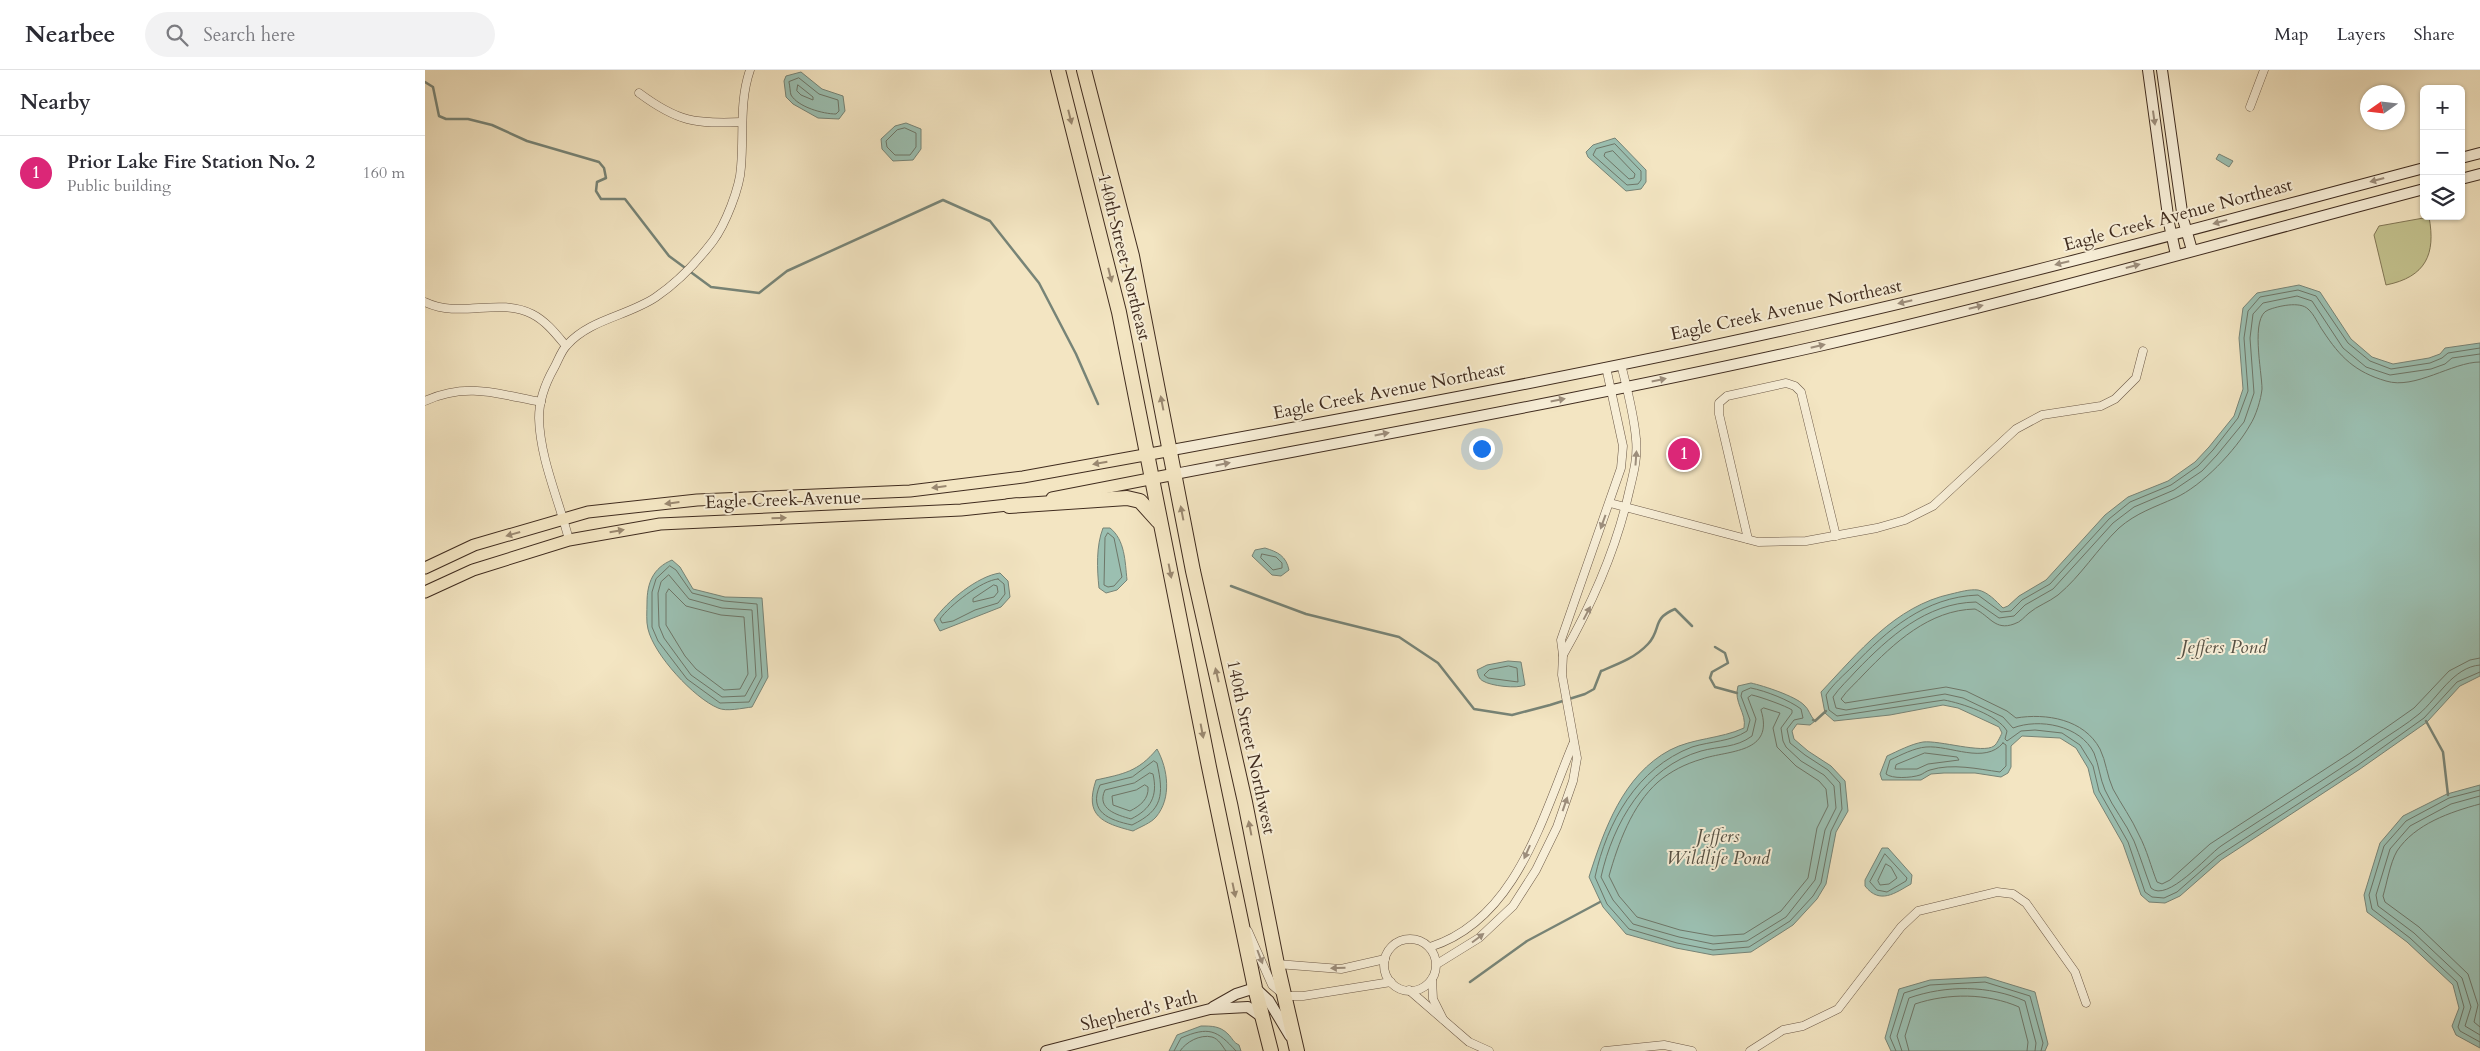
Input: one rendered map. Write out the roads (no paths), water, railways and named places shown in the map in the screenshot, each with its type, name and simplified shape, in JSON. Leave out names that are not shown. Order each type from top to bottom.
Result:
[{"type":"highway","name":"140th Street Northeast","points":[[1058,70],[1119,312],[1147,454]]},
{"type":"highway","name":"140th Street Northeast","points":[[1084,70],[1132,256],[1171,450]]},
{"type":"highway","name":"140th Street Northwest","points":[[1171,450],[1193,571],[1245,802],[1277,964],[1297,1051]]},
{"type":"highway","points":[[1147,454],[1240,916],[1271,1051]]},
{"type":"highway","points":[[1009,506],[1127,498],[1140,502],[1149,509],[1160,523]]},
{"type":"main road","points":[[2149,70],[2171,235],[2176,255]]},
{"type":"main road","points":[[2162,70],[2176,176],[2186,231],[2192,250]]},
{"type":"main road","points":[[2465,157],[2480,153]]},
{"type":"main road","name":"Eagle Creek Avenue Northeast","points":[[1147,454],[1621,364],[1931,296],[2420,169]]},
{"type":"main road","points":[[2465,178],[2480,174]]},
{"type":"main road","points":[[1151,478],[1611,390],[1821,345],[2176,255],[2420,190]]},
{"type":"main road","name":"Eagle Creek Avenue","points":[[425,568],[474,546],[588,512],[697,500],[910,491],[1023,477],[1147,454]]},
{"type":"main road","name":"Eagle Creek Avenue","points":[[425,592],[473,570],[569,540],[660,524],[961,510],[1009,506],[1151,478]]},
{"type":"main road","points":[[1255,988],[1269,1000],[1297,1051]]},
{"type":"main road","name":"Shepherd's Path","points":[[1210,1009],[1236,994],[1255,988]]},
{"type":"main road","name":"Shepherd's Path","points":[[1045,1051],[1210,1009],[1248,1007],[1262,1017]]},
{"type":"street","points":[[569,540],[547,464],[539,419],[546,382],[566,346],[596,324],[630,311],[655,297],[685,273],[713,240],[727,215],[741,170],[743,90],[750,70]]},
{"type":"street","points":[[2251,108],[2264,70]]},
{"type":"street","points":[[639,93],[666,112],[688,121],[709,124],[742,122]]},
{"type":"street","points":[[425,302],[454,310],[511,308],[532,314],[551,328],[566,346]]},
{"type":"street","points":[[1610,503],[1758,542],[1806,542],[1877,528],[1905,520],[1933,506],[2016,429],[2042,415],[2101,406],[2115,399],[2136,378],[2143,352]]},
{"type":"street","points":[[1563,655],[1590,606],[1626,506],[1636,462],[1637,440],[1621,364]]},
{"type":"street","points":[[1444,1021],[1433,999],[1432,979],[1437,964],[1479,938],[1513,906],[1536,870],[1557,827],[1573,781],[1577,758],[1562,676],[1563,655],[1561,640],[1610,503],[1621,468],[1623,446],[1605,367]]},
{"type":"street","points":[[1748,539],[1719,414],[1719,403],[1727,396],[1786,383],[1795,386],[1801,392],[1837,536]]},
{"type":"street","points":[[425,401],[444,393],[470,390],[541,402]]},
{"type":"street","points":[[1430,947],[1445,942],[1467,929],[1501,896],[1521,866],[1561,778],[1573,743]]},
{"type":"street","points":[[1750,1051],[1783,1030],[1803,1026],[1839,1009],[1901,927],[1918,911],[1997,892],[2013,894],[2026,903],[2075,972],[2085,1003]]},
{"type":"street","points":[[1240,916],[1272,985],[1285,996],[1303,996],[1391,982]]},
{"type":"street","points":[[1432,979],[1426,985],[1409,990],[1399,988],[1391,982],[1387,975],[1385,959],[1393,945],[1408,939],[1416,939],[1430,947],[1437,964]]},
{"type":"street","points":[[1277,964],[1341,969],[1385,959]]},
{"type":"street","points":[[1409,990],[1469,1042],[1489,1051]]},
{"type":"street","points":[[1605,1051],[1664,1045],[1692,1051]]},
{"type":"water","points":[[801,72],[822,89],[843,96],[845,111],[839,119],[818,118],[793,104],[786,97],[784,81],[786,76]]},
{"type":"water","points":[[906,123],[921,129],[921,149],[913,160],[893,161],[882,149],[881,139],[895,126]]},
{"type":"water","points":[[1615,138],[1646,170],[1646,182],[1641,189],[1626,191],[1588,157],[1586,152],[1593,145]]},
{"type":"water","points":[[2219,154],[2233,161],[2229,167],[2216,159]]},
{"type":"water","name":"Jeffers Pond","points":[[2299,285],[2320,292],[2351,339],[2372,357],[2393,364],[2429,358],[2440,354],[2445,348],[2480,343],[2480,676],[2460,686],[2427,722],[2360,769],[2221,860],[2180,896],[2165,903],[2149,902],[2141,895],[2123,844],[2094,793],[2088,768],[2076,748],[2060,738],[2022,736],[2011,746],[2011,767],[2008,773],[2001,777],[1975,773],[1944,773],[1931,774],[1921,780],[1882,780],[1880,774],[1887,756],[1909,746],[1930,742],[1971,748],[1988,748],[1995,745],[2002,733],[1999,727],[1958,708],[1943,705],[1890,715],[1834,721],[1825,713],[1821,692],[1879,633],[1912,609],[1931,600],[1951,594],[1978,590],[1995,600],[2003,608],[2008,606],[2019,596],[2046,580],[2105,515],[2128,497],[2168,481],[2195,462],[2234,416],[2243,389],[2239,338],[2243,308],[2257,293]]},
{"type":"water","points":[[1103,528],[1110,528],[1119,539],[1126,566],[1127,580],[1117,590],[1106,593],[1099,588],[1098,573],[1098,550]]},
{"type":"water","points":[[1265,548],[1281,555],[1286,561],[1289,570],[1281,576],[1272,575],[1252,556],[1255,550]]},
{"type":"water","points":[[672,560],[680,567],[693,589],[725,597],[762,598],[768,677],[752,707],[725,710],[708,703],[676,674],[658,651],[647,623],[648,589],[652,577],[660,567]]},
{"type":"water","points":[[1000,573],[1008,581],[1010,597],[1001,607],[940,631],[934,620],[947,605],[973,584],[991,575]]},
{"type":"water","points":[[1508,661],[1521,662],[1525,685],[1516,687],[1498,686],[1487,683],[1478,675],[1477,670],[1487,665]]},
{"type":"water","name":"Jeffers Wildlife Pond","points":[[1751,683],[1787,695],[1806,707],[1815,721],[1810,725],[1797,724],[1792,731],[1794,739],[1831,766],[1845,781],[1848,811],[1836,832],[1826,884],[1817,899],[1793,925],[1751,952],[1713,955],[1676,948],[1626,934],[1603,907],[1589,877],[1601,841],[1617,805],[1640,774],[1670,750],[1688,743],[1735,732],[1744,728],[1744,717],[1738,702],[1737,692],[1738,686]]},
{"type":"water","points":[[1157,749],[1164,765],[1167,783],[1164,801],[1156,817],[1133,831],[1112,825],[1098,816],[1092,802],[1096,780],[1129,771],[1143,763]]},
{"type":"water","points":[[2480,785],[2480,1048],[2456,1035],[2452,1026],[2459,1008],[2453,985],[2407,942],[2367,912],[2364,895],[2380,843],[2403,816],[2447,794]]},
{"type":"water","points":[[1882,848],[1888,848],[1912,875],[1911,884],[1888,896],[1876,895],[1865,886],[1865,880]]},
{"type":"water","points":[[1986,977],[2035,992],[2048,1044],[2045,1051],[1891,1051],[1885,1038],[1899,989],[1930,980]]},
{"type":"water","points":[[1201,1026],[1212,1026],[1222,1029],[1239,1045],[1241,1051],[1169,1051],[1177,1035]]},
{"type":"waterway","points":[[425,82],[433,87],[439,116],[446,119],[468,119],[492,125],[527,141],[599,162],[604,168],[606,178],[597,182],[596,191],[601,199],[625,199],[669,256],[711,287],[759,293],[787,271],[943,200],[990,221],[1039,283],[1076,354],[1098,404]]},
{"type":"waterway","points":[[1231,586],[1306,614],[1399,637],[1438,663],[1474,709],[1512,715],[1585,694],[1594,689],[1601,671],[1626,660],[1643,649],[1652,639],[1663,617],[1675,609],[1692,626]]},
{"type":"waterway","points":[[1715,647],[1725,653],[1728,663],[1712,672],[1710,678],[1715,687],[1737,693]]},
{"type":"waterway","points":[[1813,720],[1815,721],[1826,711]]},
{"type":"waterway","points":[[2426,721],[2443,752],[2448,795]]},
{"type":"waterway","points":[[1470,982],[1527,941],[1600,902]]},
{"type":"place","name":"Prior Lake Fire Station No. 2","points":[[1684,454]]}]
